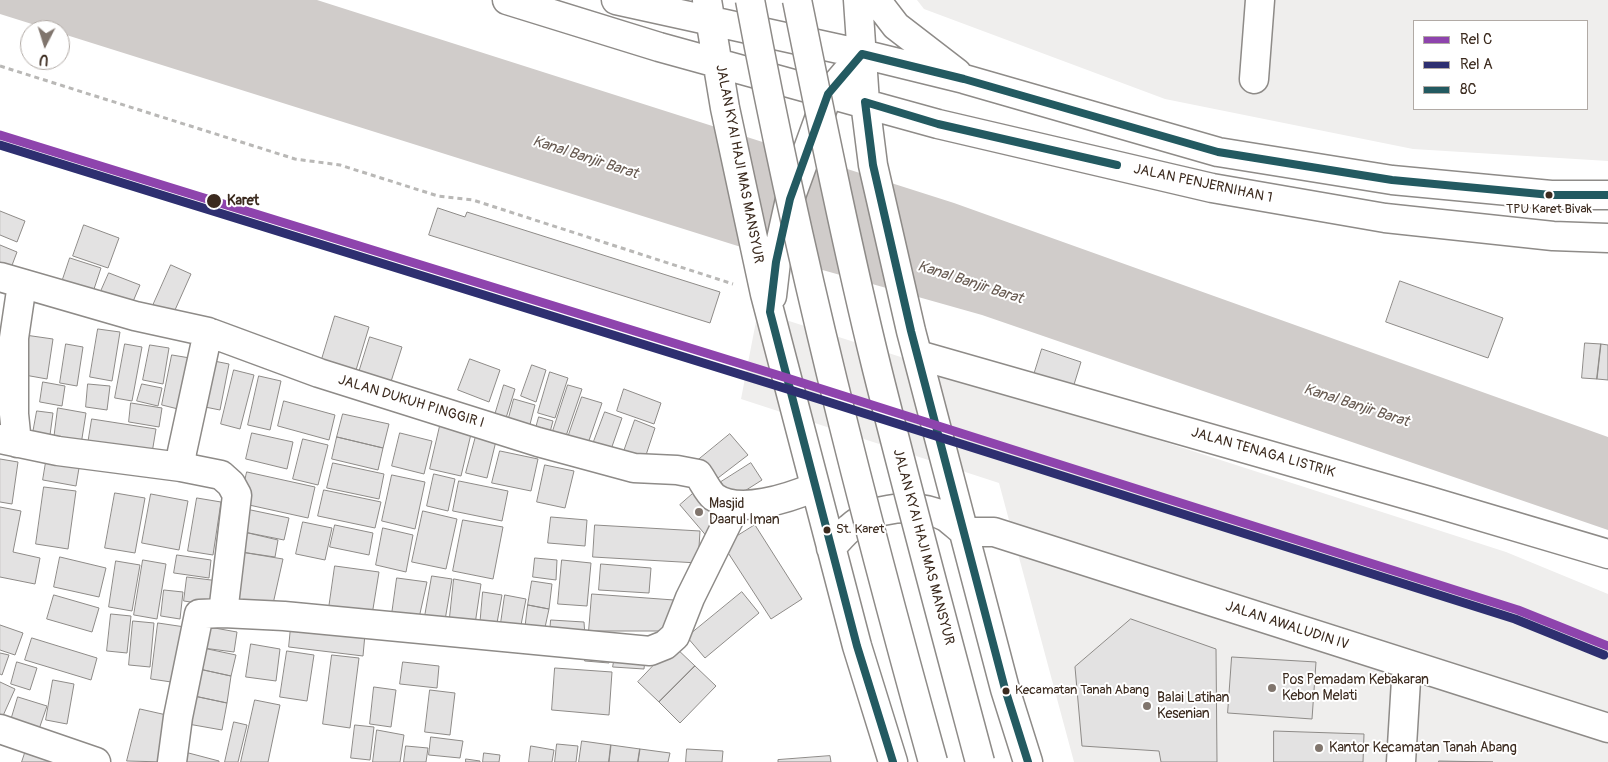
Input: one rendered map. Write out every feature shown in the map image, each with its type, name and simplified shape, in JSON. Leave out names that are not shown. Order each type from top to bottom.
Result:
[{"type":"main road","name":"JALAN PENJERNIHAN 1","points":[[507,0],[659,47],[828,94],[865,102],[938,124],[1212,188],[1385,218],[1552,236],[1608,238]]},
{"type":"main road","points":[[616,0],[709,11],[778,36],[964,79],[1218,152],[1392,180],[1551,195],[1608,195]]},
{"type":"main road","points":[[750,0],[794,214],[827,353],[881,576],[933,762]]},
{"type":"main road","name":"JALAN KYAI HAJI MAS MANSYUR","points":[[797,0],[832,172],[877,367],[915,519],[980,762]]},
{"type":"main road","name":"JALAN KYAI HAJI MAS MANSYUR","points":[[729,67],[768,48],[796,14],[803,0]]},
{"type":"main road","points":[[858,0],[865,102],[874,165],[914,343],[1005,689],[1028,762]]},
{"type":"main road","points":[[876,0],[896,26],[964,79]]},
{"type":"main road","points":[[1254,79],[1260,0]]},
{"type":"main road","name":"JALAN KYAI HAJI MAS MANSYUR","points":[[709,11],[729,67],[725,108],[767,260]]},
{"type":"main road","points":[[862,54],[828,94],[767,260],[767,303],[857,646],[893,762]]},
{"type":"main road","points":[[11,280],[14,338],[13,398],[8,441],[58,451],[181,467],[221,475],[231,484],[237,495],[223,613]]},
{"type":"main road","name":"JALAN DUKUH PINGGIR I","points":[[11,280],[135,316],[208,332],[319,373],[538,442],[634,468],[677,470],[698,474],[714,496],[736,505],[781,499],[815,487]]},
{"type":"main road","points":[[181,467],[182,452],[208,332]]},
{"type":"main road","name":"JALAN TENAGA LISTRIK","points":[[914,343],[1608,554]]},
{"type":"main road","points":[[172,762],[180,708],[199,614],[223,613],[284,616],[650,651],[665,645],[675,636],[702,573],[736,505]]},
{"type":"main road","points":[[831,548],[850,527],[872,514],[895,508],[923,510],[946,517],[964,532]]},
{"type":"main road","name":"JALAN AWALUDIN IV","points":[[964,532],[994,532],[1582,718],[1608,728]]},
{"type":"main road","points":[[1401,762],[1407,664]]},
{"type":"main road","points":[[0,728],[96,762]]},
{"type":"path","points":[[0,66],[295,159],[340,165],[438,196],[473,200],[767,303]]},
{"type":"shaded area","points":[[917,0],[1608,0],[1608,161],[1413,149],[1165,99],[924,9]]},
{"type":"shaded area","points":[[758,311],[1506,552],[1608,594],[1608,762],[1074,762],[999,483],[741,399]]},
{"type":"water","name":"Kanal Banjir Barat","points":[[0,0],[317,0],[954,203],[1608,437],[1608,530],[982,315],[741,247],[70,36],[70,20],[20,20],[0,14]]},
{"type":"building","points":[[438,208],[465,217],[467,212],[720,292],[710,323],[429,235]]},
{"type":"building","points":[[0,211],[25,221],[17,242],[0,235]]},
{"type":"building","points":[[84,225],[119,238],[108,268],[73,256]]},
{"type":"building","points":[[0,245],[17,252],[8,276],[0,272]]},
{"type":"building","points":[[70,258],[101,268],[93,292],[62,282]]},
{"type":"building","points":[[171,265],[191,274],[171,319],[151,310]]},
{"type":"building","points":[[109,273],[140,285],[129,311],[98,298]]},
{"type":"building","points":[[1400,281],[1503,318],[1488,358],[1386,322]]},
{"type":"building","points":[[335,316],[369,327],[353,380],[319,369]]},
{"type":"building","points":[[98,329],[120,332],[112,381],[90,377]]},
{"type":"building","points":[[25,335],[53,339],[47,379],[19,374]]},
{"type":"building","points":[[370,337],[402,347],[388,391],[356,382]]},
{"type":"building","points":[[1585,343],[1601,344],[1597,379],[1582,378]]},
{"type":"building","points":[[66,344],[83,347],[77,386],[60,383]]},
{"type":"building","points":[[125,344],[142,347],[132,401],[115,398]]},
{"type":"building","points":[[1601,344],[1608,345],[1608,380],[1597,379]]},
{"type":"building","points":[[150,345],[169,348],[163,384],[143,380]]},
{"type":"building","points":[[1042,349],[1081,362],[1072,391],[1033,378]]},
{"type":"building","points":[[172,355],[190,358],[182,410],[162,405]]},
{"type":"building","points":[[470,359],[500,370],[489,402],[458,390]]},
{"type":"building","points":[[209,360],[229,364],[220,410],[200,406]]},
{"type":"building","points":[[532,365],[546,370],[536,402],[521,396]]},
{"type":"building","points":[[234,370],[254,375],[240,429],[221,424]]},
{"type":"building","points":[[550,372],[568,378],[555,418],[538,413]]},
{"type":"building","points":[[259,376],[281,381],[270,430],[248,425]]},
{"type":"building","points":[[43,382],[65,386],[62,406],[40,402]]},
{"type":"building","points":[[88,384],[110,386],[107,410],[86,407]]},
{"type":"building","points":[[142,384],[162,388],[158,406],[137,401]]},
{"type":"building","points":[[504,385],[515,389],[506,418],[495,415]]},
{"type":"building","points":[[568,385],[582,389],[566,436],[553,431]]},
{"type":"building","points":[[624,389],[661,403],[654,424],[617,411]]},
{"type":"building","points":[[582,397],[602,403],[585,452],[565,446]]},
{"type":"building","points":[[514,399],[535,405],[528,432],[507,425]]},
{"type":"building","points":[[284,401],[335,415],[329,440],[278,426]]},
{"type":"building","points":[[131,403],[162,408],[159,427],[129,422]]},
{"type":"building","points":[[58,408],[86,413],[80,451],[53,447]]},
{"type":"building","points":[[37,411],[53,413],[50,435],[33,433]]},
{"type":"building","points":[[605,412],[622,418],[608,458],[590,452]]},
{"type":"building","points":[[343,414],[389,424],[383,448],[337,437]]},
{"type":"building","points":[[539,417],[553,421],[547,443],[533,439]]},
{"type":"building","points":[[92,419],[156,429],[151,459],[87,450]]},
{"type":"building","points":[[635,420],[655,428],[643,464],[622,457]]},
{"type":"building","points":[[440,426],[471,434],[461,476],[430,469]]},
{"type":"building","points":[[252,433],[293,442],[287,469],[246,459]]},
{"type":"building","points":[[400,433],[432,441],[424,474],[392,466]]},
{"type":"building","points":[[730,434],[748,455],[714,481],[697,461]]},
{"type":"building","points":[[476,436],[496,441],[487,478],[466,473]]},
{"type":"building","points":[[337,437],[383,448],[378,470],[332,459]]},
{"type":"building","points":[[303,439],[328,445],[318,485],[293,479]]},
{"type":"building","points":[[500,451],[538,459],[531,491],[492,483]]},
{"type":"building","points":[[47,456],[80,462],[76,486],[43,480]]},
{"type":"building","points":[[0,459],[18,462],[12,504],[0,502]]},
{"type":"building","points":[[333,463],[384,474],[379,499],[327,488]]},
{"type":"building","points":[[751,463],[762,480],[732,499],[721,482]]},
{"type":"building","points":[[545,465],[574,471],[565,508],[537,502]]},
{"type":"building","points":[[247,472],[315,487],[308,518],[240,503]]},
{"type":"building","points":[[434,474],[455,479],[448,511],[427,506]]},
{"type":"building","points":[[392,475],[425,482],[415,529],[382,521]]},
{"type":"building","points":[[459,481],[508,491],[502,521],[453,511]]},
{"type":"building","points":[[44,487],[76,491],[68,549],[36,544]]},
{"type":"building","points":[[324,490],[381,502],[375,528],[318,516]]},
{"type":"building","name":"Masjid Daarul Iman","points":[[696,491],[719,519],[709,539],[680,505]]},
{"type":"building","points":[[115,493],[145,498],[135,553],[105,548]]},
{"type":"building","points":[[151,494],[188,501],[179,550],[142,543]]},
{"type":"building","points":[[197,498],[221,502],[213,555],[188,551]]},
{"type":"building","points":[[0,507],[21,511],[13,552],[40,558],[35,584],[0,577]]},
{"type":"building","points":[[246,509],[289,518],[284,540],[244,532]]},
{"type":"building","points":[[423,511],[457,519],[446,569],[412,562]]},
{"type":"building","points":[[551,517],[587,520],[585,546],[548,543]]},
{"type":"building","points":[[463,520],[503,527],[493,579],[453,571]]},
{"type":"building","points":[[303,522],[332,528],[325,560],[296,554]]},
{"type":"building","points":[[335,525],[373,533],[369,555],[330,547]]},
{"type":"building","points":[[595,525],[700,531],[698,563],[593,557]]},
{"type":"building","points":[[755,525],[802,599],[771,619],[723,545]]},
{"type":"building","points":[[383,528],[413,535],[406,572],[376,565]]},
{"type":"building","points":[[244,532],[278,540],[275,557],[241,552]]},
{"type":"building","points":[[241,552],[283,559],[273,604],[231,608]]},
{"type":"building","points":[[177,555],[211,560],[209,578],[174,573]]},
{"type":"building","points":[[60,557],[106,568],[99,597],[54,587]]},
{"type":"building","points":[[535,558],[557,560],[556,580],[533,577]]},
{"type":"building","points":[[143,560],[166,564],[157,619],[134,615]]},
{"type":"building","points":[[562,560],[591,563],[587,606],[558,604]]},
{"type":"building","points":[[116,561],[140,565],[132,611],[109,607]]},
{"type":"building","points":[[601,564],[651,568],[649,593],[599,590]]},
{"type":"building","points":[[335,566],[379,572],[372,615],[329,608]]},
{"type":"building","points":[[432,576],[452,579],[444,626],[424,622]]},
{"type":"building","points":[[187,577],[219,581],[216,606],[184,601]]},
{"type":"building","points":[[397,578],[427,582],[419,618],[392,614]]},
{"type":"building","points":[[454,579],[481,584],[474,631],[449,626]]},
{"type":"building","points":[[532,581],[552,584],[549,609],[528,605]]},
{"type":"building","points":[[164,590],[183,592],[180,619],[161,616]]},
{"type":"building","points":[[483,592],[502,595],[497,623],[480,626]]},
{"type":"building","points":[[742,592],[759,613],[705,658],[687,637]]},
{"type":"building","points":[[592,594],[674,600],[667,631],[589,631]]},
{"type":"building","points":[[54,595],[99,608],[92,632],[47,619]]},
{"type":"building","points":[[505,595],[526,599],[521,625],[501,623]]},
{"type":"building","points":[[528,605],[549,609],[544,632],[525,630]]},
{"type":"building","points":[[111,614],[131,616],[127,653],[107,651]]},
{"type":"building","name":"Balai Latihan Kesenian","points":[[1131,619],[1216,649],[1217,762],[1161,762],[1159,751],[1082,746],[1075,667]]},
{"type":"building","points":[[551,620],[584,622],[585,636],[550,633]]},
{"type":"building","points":[[133,621],[154,623],[150,667],[129,665]]},
{"type":"building","points":[[158,623],[185,627],[178,683],[151,679]]},
{"type":"building","points":[[0,625],[23,633],[15,655],[0,650]]},
{"type":"building","points":[[209,627],[237,632],[234,652],[203,648]]},
{"type":"building","points":[[291,627],[365,634],[363,656],[289,647]]},
{"type":"building","points":[[32,638],[97,658],[91,680],[25,660]]},
{"type":"building","points":[[251,644],[280,649],[276,681],[246,677]]},
{"type":"building","points":[[673,645],[695,666],[659,702],[638,682]]},
{"type":"building","points":[[203,648],[236,655],[231,676],[199,669]]},
{"type":"building","points":[[287,651],[314,655],[307,701],[280,697]]},
{"type":"building","points":[[585,651],[611,655],[609,663],[585,661]]},
{"type":"building","points":[[0,653],[9,655],[2,675],[0,674]]},
{"type":"building","points":[[332,655],[359,658],[350,728],[323,724]]},
{"type":"building","points":[[615,656],[645,659],[644,669],[613,667]]},
{"type":"building","name":"Pos Pemadam Kebakaran Kebon Melati","points":[[1232,657],[1316,662],[1312,719],[1228,713]]},
{"type":"building","points":[[17,662],[37,668],[30,690],[11,684]]},
{"type":"building","points":[[403,662],[439,666],[437,688],[400,684]]},
{"type":"building","points":[[695,666],[716,686],[680,723],[659,702]]},
{"type":"building","points":[[555,668],[612,672],[609,715],[552,710]]},
{"type":"building","points":[[199,669],[231,676],[227,703],[194,696]]},
{"type":"building","points":[[53,680],[74,684],[67,724],[46,720]]},
{"type":"building","points":[[0,682],[15,689],[2,718],[0,717]]},
{"type":"building","points":[[374,687],[396,690],[391,727],[370,724]]},
{"type":"building","points":[[430,690],[455,693],[450,735],[425,732]]},
{"type":"building","points":[[194,696],[227,703],[222,730],[188,724]]},
{"type":"building","points":[[18,697],[47,706],[37,735],[9,727]]},
{"type":"building","points":[[255,700],[280,705],[268,762],[241,762]]},
{"type":"building","points":[[140,709],[171,716],[165,762],[127,761]]},
{"type":"building","points":[[234,722],[247,725],[238,762],[225,762]]},
{"type":"building","points":[[355,725],[374,727],[370,760],[351,758]]},
{"type":"building","points":[[377,730],[404,735],[400,762],[373,762]]},
{"type":"building","name":"Kantor Kecamatan Tanah Abang","points":[[1274,731],[1364,734],[1363,762],[1274,762]]},
{"type":"building","points":[[431,737],[463,741],[460,758],[429,755]]},
{"type":"building","points":[[582,741],[611,745],[609,762],[579,762]]},
{"type":"building","points":[[557,744],[578,746],[576,762],[555,762]]},
{"type":"building","points":[[611,745],[640,749],[638,762],[609,762]]},
{"type":"building","points":[[406,746],[428,748],[426,762],[404,762]]},
{"type":"building","points":[[531,746],[554,750],[552,762],[529,762]]},
{"type":"building","points":[[640,749],[670,753],[668,762],[638,762]]},
{"type":"building","points":[[687,749],[723,751],[722,762],[686,762]]},
{"type":"building","points":[[26,750],[61,762],[22,762]]},
{"type":"building","points":[[181,751],[219,761],[219,762],[178,762]]},
{"type":"building","points":[[484,753],[500,755],[499,762],[483,762]]},
{"type":"building","points":[[830,756],[831,762],[778,762],[778,760]]},
{"type":"building","points":[[466,759],[480,761],[480,762],[466,762]]},
{"type":"building","points":[[1439,761],[1493,762],[1439,762]]},
{"type":"rail line","name":"C","points":[[0,135],[787,378],[1518,610],[1608,646]]},
{"type":"rail line","name":"A","points":[[0,145],[784,388],[1515,619],[1604,655]]},
{"type":"transit line","name":"8C","points":[[893,762],[857,646],[770,312],[776,262],[790,199],[828,94],[862,54],[964,79],[1218,152],[1392,180],[1551,195],[1608,195]]},
{"type":"transit line","name":"8C","points":[[1028,762],[1005,689],[911,331],[873,165],[865,102],[938,124],[1117,165]]},
{"type":"place","name":"TPU Karet Bivak","points":[[1549,195]]},
{"type":"place","name":"Karet","points":[[214,201]]},
{"type":"place","name":"Masjid Daarul Iman","points":[[699,512]]},
{"type":"place","name":"St. Karet","points":[[827,530]]},
{"type":"place","name":"Pos Pemadam Kebakaran Kebon Melati","points":[[1272,688]]},
{"type":"place","name":"Kecamatan Tanah Abang","points":[[1006,691]]},
{"type":"place","name":"Balai Latihan Kesenian","points":[[1147,706]]},
{"type":"place","name":"Kantor Kecamatan Tanah Abang","points":[[1319,748]]}]
